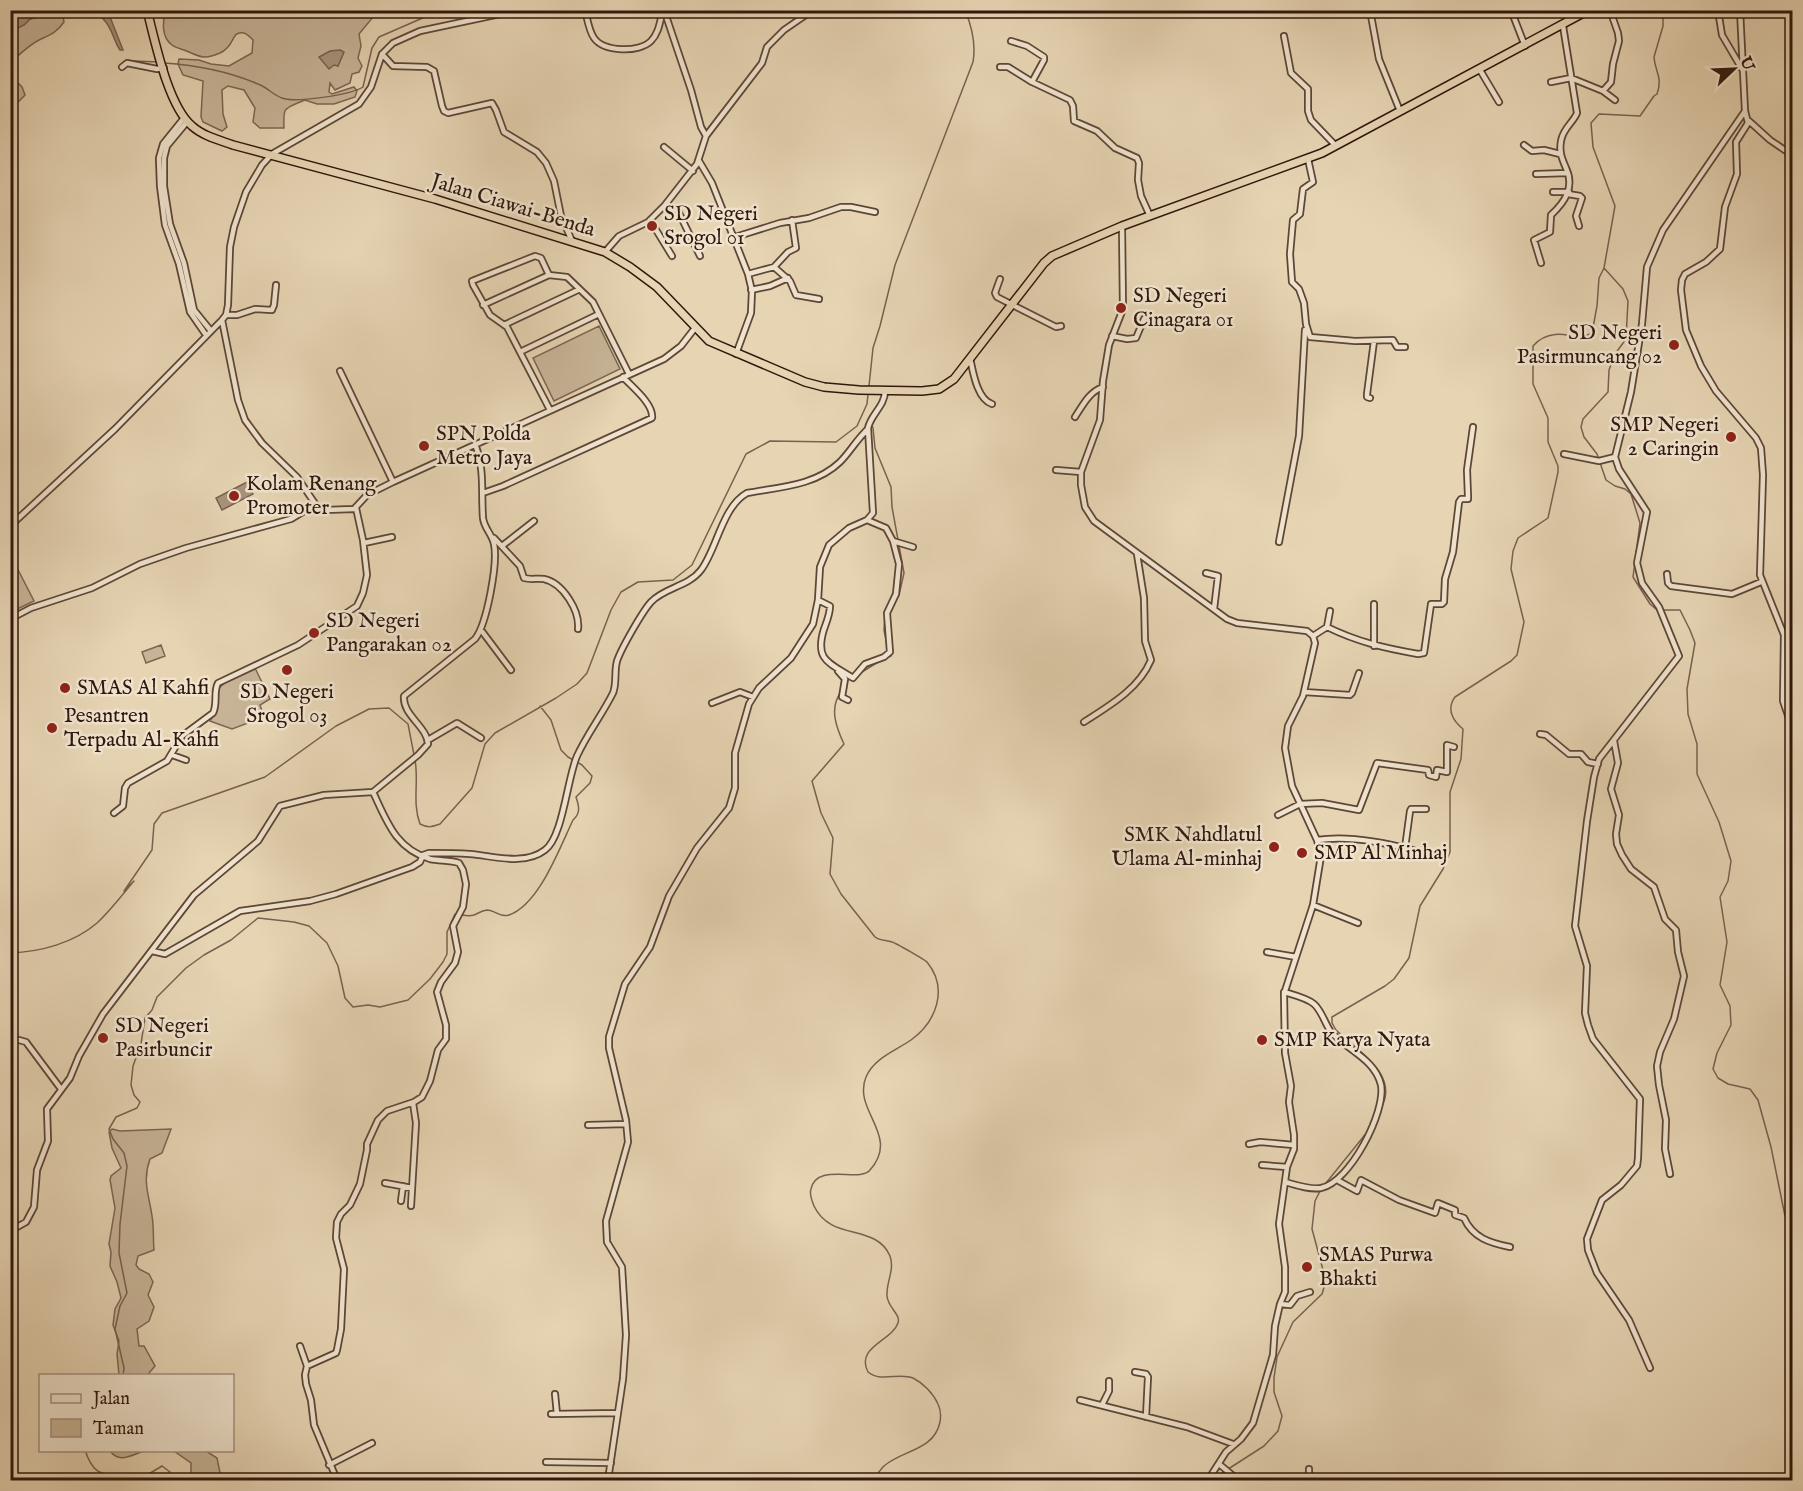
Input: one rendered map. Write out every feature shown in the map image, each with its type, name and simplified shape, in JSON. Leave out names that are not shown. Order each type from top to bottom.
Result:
[{"type":"highway","points":[[147,10],[176,104],[186,120]]},
{"type":"highway","name":"Jalan Ciawai-Benda","points":[[186,120],[200,132],[213,138],[435,199],[605,252],[657,287],[709,341],[805,382],[824,387],[859,390],[922,391],[939,389],[954,379],[1052,256],[1122,226],[1308,159],[1563,26],[1589,10]]},
{"type":"street","points":[[10,526],[115,429],[224,317],[228,305],[234,227],[246,192],[262,165],[272,154],[359,104],[371,87],[382,54],[393,43],[410,34],[519,10]]},
{"type":"street","points":[[585,10],[594,38],[609,47],[634,49],[650,42],[658,30],[663,10]]},
{"type":"street","points":[[663,10],[691,90],[698,119],[706,136]]},
{"type":"street","points":[[605,252],[619,236],[650,220],[665,205],[693,171],[699,161],[706,136],[762,63],[767,47],[784,30],[813,10]]},
{"type":"street","points":[[1370,10],[1379,59],[1400,111]]},
{"type":"street","points":[[1511,10],[1525,46]]},
{"type":"street","points":[[1603,90],[1611,82],[1619,41],[1610,10]]},
{"type":"street","points":[[1718,10],[1722,35],[1744,72]]},
{"type":"street","points":[[1740,10],[1745,111],[1749,121],[1770,140],[1792,155]]},
{"type":"street","points":[[1541,263],[1534,240],[1550,232],[1551,214],[1559,208],[1568,193],[1568,173],[1560,153],[1564,130],[1577,112],[1563,26]]},
{"type":"street","points":[[1284,36],[1291,73],[1308,89],[1309,116],[1336,146]]},
{"type":"street","points":[[1011,41],[1027,46],[1044,57],[1032,82]]},
{"type":"street","points":[[382,54],[393,66],[427,67],[434,71],[442,106],[448,113],[492,103],[504,132],[537,152],[546,163],[554,181],[561,216],[572,241]]},
{"type":"street","points":[[122,67],[127,63],[157,69],[164,67]]},
{"type":"street","points":[[1000,66],[1008,67],[1032,82],[1070,100],[1073,106],[1072,118],[1076,123],[1097,131],[1115,148],[1137,158],[1139,188],[1150,216]]},
{"type":"street","points":[[1480,70],[1499,102]]},
{"type":"street","points":[[1551,82],[1571,78],[1603,90],[1615,100]]},
{"type":"street","points":[[1650,1368],[1629,1320],[1597,1273],[1588,1250],[1587,1239],[1602,1200],[1621,1185],[1637,1166],[1640,1099],[1593,1039],[1585,1013],[1587,966],[1575,926],[1587,821],[1599,759],[1679,656],[1659,608],[1642,583],[1636,563],[1647,512],[1619,469],[1615,457],[1630,393],[1642,324],[1647,267],[1663,230],[1745,111]]},
{"type":"street","points":[[186,120],[167,146],[164,186],[170,224],[194,310],[208,333]]},
{"type":"street","points":[[1749,121],[1736,142],[1737,174],[1725,207],[1720,249],[1706,262],[1685,274],[1681,286],[1686,330],[1701,366],[1716,392],[1755,436],[1761,448],[1763,476],[1761,582],[1784,635],[1783,701],[1792,727]]},
{"type":"street","points":[[1524,145],[1532,150],[1560,153]]},
{"type":"street","points":[[664,147],[693,171]]},
{"type":"street","points":[[1279,542],[1299,436],[1306,324],[1304,303],[1299,289],[1292,282],[1290,254],[1293,220],[1300,214],[1304,189],[1312,182],[1308,159]]},
{"type":"street","points":[[699,161],[708,174],[748,274],[751,313],[736,354]]},
{"type":"street","points":[[1536,174],[1568,173]]},
{"type":"street","points":[[1553,192],[1568,193],[1582,198],[1576,216],[1579,226]]},
{"type":"street","points":[[665,205],[678,211],[700,256]]},
{"type":"street","points":[[732,238],[792,220],[809,218],[841,207],[875,212]]},
{"type":"street","points":[[650,220],[672,256]]},
{"type":"street","points":[[748,274],[774,267],[788,252],[797,247],[792,220]]},
{"type":"street","points":[[1122,226],[1124,301],[1122,316],[1112,336],[1102,387],[1100,420],[1081,472],[1082,495],[1089,516],[1227,619],[1237,623],[1307,631],[1313,636],[1315,643],[1304,692],[1288,726],[1285,748],[1290,779],[1317,840],[1321,863],[1313,905],[1284,992],[1285,1053],[1291,1086],[1289,1102],[1294,1127],[1294,1145],[1287,1167],[1279,1224],[1285,1267],[1285,1292],[1275,1326],[1273,1355],[1252,1423],[1241,1439],[1233,1444],[1208,1480]]},
{"type":"street","points":[[549,275],[541,258],[535,256],[472,281],[483,305],[495,320],[504,324],[550,410]]},
{"type":"street","points":[[774,267],[788,278],[796,295],[819,299]]},
{"type":"street","points":[[483,305],[549,275],[567,277],[590,299],[629,374]]},
{"type":"street","points":[[751,290],[770,286],[788,278]]},
{"type":"street","points":[[1000,279],[995,294],[1056,327],[1061,326]]},
{"type":"street","points":[[224,317],[255,309],[272,310],[276,285]]},
{"type":"street","points":[[504,324],[578,290]]},
{"type":"street","points":[[520,352],[599,314]]},
{"type":"street","points":[[224,317],[238,400],[245,420],[256,436],[297,477],[314,505],[325,510],[356,508],[368,495],[393,482],[671,355],[695,328]]},
{"type":"street","points":[[1112,336],[1136,338],[1144,319]]},
{"type":"street","points":[[1306,324],[1312,338],[1393,340],[1397,347],[1405,346]]},
{"type":"street","points":[[1370,398],[1367,394],[1374,341]]},
{"type":"street","points":[[970,358],[978,387],[985,400],[992,404]]},
{"type":"street","points":[[340,372],[393,482]]},
{"type":"street","points":[[483,493],[652,418],[649,406],[623,376]]},
{"type":"street","points":[[1075,417],[1094,390],[1102,387]]},
{"type":"street","points":[[152,951],[165,954],[240,911],[310,901],[336,894],[412,867],[420,861],[423,855],[429,853],[516,859],[527,858],[548,848],[558,830],[568,783],[577,756],[614,691],[616,668],[620,655],[650,603],[691,580],[702,568],[727,518],[741,496],[802,483],[820,476],[839,462],[868,428],[871,419],[884,402],[884,391]]},
{"type":"street","points":[[1327,627],[1352,639],[1374,645],[1418,654],[1424,652],[1431,604],[1444,602],[1445,579],[1453,552],[1458,502],[1461,499],[1466,500],[1468,496],[1467,470],[1473,427]]},
{"type":"street","points":[[608,1480],[626,1335],[622,1267],[607,1242],[606,1228],[609,1208],[628,1142],[627,1124],[609,1042],[622,991],[628,977],[650,947],[665,904],[697,849],[729,808],[735,788],[735,753],[745,712],[764,682],[786,663],[800,646],[813,624],[818,600],[819,567],[824,552],[837,536],[870,518],[874,508],[868,428]]},
{"type":"street","points":[[428,740],[406,708],[404,696],[468,645],[481,630],[494,572],[495,548],[484,522],[481,461],[475,444]]},
{"type":"street","points":[[1564,454],[1599,461],[1615,457]]},
{"type":"street","points":[[1056,470],[1081,472]]},
{"type":"street","points":[[10,619],[31,608],[92,588],[146,562],[186,548],[291,519],[314,505]]},
{"type":"street","points":[[114,813],[123,806],[125,788],[128,783],[167,761],[182,736],[215,710],[215,691],[218,682],[298,645],[357,606],[367,575],[364,543],[356,508]]},
{"type":"street","points":[[836,669],[853,678],[865,664],[885,657],[890,652],[887,613],[896,594],[899,564],[895,541],[886,528],[867,520]]},
{"type":"street","points":[[502,546],[534,521]]},
{"type":"street","points":[[490,533],[520,566],[524,578],[544,579],[551,582],[570,599],[576,613],[578,629]]},
{"type":"street","points":[[364,543],[392,537]]},
{"type":"street","points":[[895,541],[913,546]]},
{"type":"street","points":[[1084,722],[1112,704],[1140,680],[1151,660],[1145,641],[1144,598],[1137,554]]},
{"type":"street","points":[[1206,573],[1218,576],[1214,609]]},
{"type":"street","points":[[1667,574],[1671,586],[1704,589],[1724,594],[1737,593],[1761,582]]},
{"type":"street","points":[[818,600],[829,604],[831,608],[822,636],[822,655],[845,679],[842,697],[848,700]]},
{"type":"street","points":[[1374,604],[1374,645]]},
{"type":"street","points":[[1313,636],[1327,627],[1330,611]]},
{"type":"street","points":[[481,630],[511,670]]},
{"type":"street","points":[[1304,692],[1351,694],[1359,673]]},
{"type":"street","points":[[712,703],[740,692],[753,697]]},
{"type":"street","points":[[10,1231],[24,1225],[33,1210],[37,1170],[48,1142],[47,1109],[70,1078],[103,1014],[198,890],[258,841],[278,807],[324,795],[373,792],[418,755],[426,747],[428,740],[457,723],[481,738]]},
{"type":"street","points":[[1540,734],[1546,735],[1569,754],[1581,754],[1588,762],[1598,764]]},
{"type":"street","points":[[1614,741],[1618,759],[1611,789],[1618,814],[1617,844],[1631,869],[1654,887],[1665,919],[1676,931],[1677,948],[1684,976],[1674,1019],[1660,1052],[1657,1066],[1666,1120],[1665,1149],[1670,1174]]},
{"type":"street","points":[[1278,815],[1300,804],[1322,803],[1359,810],[1377,762],[1428,770],[1429,776],[1436,777],[1437,770],[1447,772],[1448,746],[1454,747]]},
{"type":"street","points":[[172,755],[186,760]]},
{"type":"street","points":[[307,1366],[336,1353],[344,1269],[336,1240],[339,1216],[350,1205],[360,1184],[369,1137],[384,1113],[413,1103],[425,1092],[432,1076],[438,1050],[446,1039],[447,1029],[437,992],[441,982],[452,968],[459,948],[453,926],[463,907],[466,884],[464,870],[459,863],[428,858],[412,850],[394,836],[373,792]]},
{"type":"street","points":[[1405,848],[1411,809],[1426,809]]},
{"type":"street","points":[[1317,840],[1347,838],[1413,850]]},
{"type":"street","points":[[1313,905],[1358,924]]},
{"type":"street","points":[[1267,952],[1296,957]]},
{"type":"street","points":[[1284,992],[1314,1004],[1333,1034],[1367,1061],[1380,1082],[1380,1097],[1371,1134],[1337,1180],[1327,1186],[1316,1188],[1285,1182]]},
{"type":"street","points":[[10,1042],[19,1040],[26,1042],[61,1089]]},
{"type":"street","points":[[411,1206],[416,1123],[413,1103]]},
{"type":"street","points":[[588,1125],[627,1124]]},
{"type":"street","points":[[1250,1144],[1260,1142],[1294,1145]]},
{"type":"street","points":[[1262,1165],[1287,1167]]},
{"type":"street","points":[[1337,1180],[1357,1191],[1361,1180],[1399,1200],[1435,1212],[1438,1203],[1455,1210],[1455,1215],[1464,1218],[1468,1226],[1485,1241],[1510,1247]]},
{"type":"street","points":[[385,1183],[412,1188]]},
{"type":"street","points":[[401,1201],[403,1186]]},
{"type":"street","points":[[1280,1304],[1290,1305],[1298,1296],[1310,1292]]},
{"type":"street","points":[[300,1346],[307,1366],[306,1384],[311,1400],[314,1425],[337,1480]]},
{"type":"street","points":[[1135,1372],[1146,1374],[1148,1377],[1146,1417]]},
{"type":"street","points":[[1102,1406],[1109,1381]]},
{"type":"street","points":[[555,1394],[554,1414],[618,1413]]},
{"type":"street","points":[[1080,1400],[1187,1427],[1233,1444]]},
{"type":"street","points":[[329,1465],[372,1443]]},
{"type":"street","points":[[546,1462],[611,1463]]},
{"type":"street","points":[[1219,1464],[1237,1479],[1253,1480]]},
{"type":"street","points":[[1309,1469],[1309,1480]]},
{"type":"green space","points":[[211,10],[258,11],[261,16],[263,15],[262,10],[386,11],[373,17],[359,34],[361,46],[358,58],[362,66],[359,72],[352,74],[350,83],[335,90],[330,83],[329,92],[332,94],[354,87],[357,91],[355,97],[334,104],[317,104],[305,100],[286,109],[284,128],[260,128],[253,122],[255,108],[244,90],[228,86],[222,90],[223,114],[227,127],[222,131],[203,122],[201,117],[203,81],[183,75],[178,64],[179,59],[229,66],[252,53],[253,40],[246,34],[240,33],[235,35],[224,51],[204,57],[172,45],[166,38],[164,29],[165,11],[207,11],[208,18],[213,15]]},
{"type":"green space","points":[[51,11],[62,11],[64,22],[54,32],[29,46],[11,62],[11,31],[24,25],[30,19],[47,15]]},
{"type":"green space","points":[[11,76],[22,87],[25,95],[17,103],[11,105]]},
{"type":"green space","points":[[599,326],[620,369],[554,401],[533,358]]},
{"type":"green space","points":[[13,560],[34,601],[11,612],[10,561]]},
{"type":"green space","points":[[161,645],[165,656],[146,663],[142,652]]},
{"type":"green space","points":[[255,668],[270,699],[260,705],[264,717],[232,729],[210,721],[217,708],[215,692],[233,677]]},
{"type":"green space","points":[[112,1129],[120,1131],[171,1129],[162,1153],[150,1159],[147,1174],[154,1250],[138,1256],[136,1265],[149,1274],[153,1282],[148,1295],[154,1307],[149,1321],[137,1329],[139,1346],[144,1346],[155,1366],[149,1374],[119,1374],[117,1354],[119,1341],[113,1325],[115,1309],[121,1298],[110,1266],[109,1244],[115,1208],[110,1180],[111,1176],[121,1168],[112,1148],[109,1132]]},
{"type":"green space","points":[[111,1452],[141,1452],[122,1458]]},
{"type":"green space","points":[[175,1452],[208,1452],[217,1458],[220,1473],[226,1475],[227,1480],[191,1480],[191,1463]]},
{"type":"shaded area","points":[[11,10],[51,11],[47,15],[30,19],[24,25],[11,31]]},
{"type":"shaded area","points":[[96,11],[108,12],[123,50],[120,50],[108,25]]},
{"type":"shaded area","points":[[330,51],[344,52],[338,66],[334,65],[329,69],[319,57]]},
{"type":"shaded area","name":"Kolam Renang Promoter","points":[[247,482],[253,494],[222,510],[216,498]]},
{"type":"waterway","points":[[164,63],[200,67],[236,76],[261,85],[279,97],[288,99],[310,99],[335,95],[363,87],[372,48],[379,37],[441,10]]},
{"type":"waterway","points":[[869,386],[873,348],[895,265],[973,62],[973,36],[965,10]]},
{"type":"waterway","points":[[1382,1106],[1386,1094],[1385,1083],[1380,1072],[1363,1053],[1336,1030],[1332,1017],[1385,986],[1394,979],[1409,958],[1420,906],[1443,869],[1450,852],[1450,792],[1461,759],[1463,729],[1452,714],[1452,701],[1517,655],[1524,622],[1511,569],[1513,551],[1518,538],[1548,518],[1558,472],[1558,466],[1548,442],[1548,418],[1533,384],[1533,346],[1543,338],[1555,334],[1581,338],[1592,333],[1599,278],[1604,268],[1615,206],[1593,147],[1591,123],[1599,114],[1640,116],[1657,94],[1659,79],[1654,57],[1663,26],[1663,10]]},
{"type":"waterway","points":[[133,61],[159,62]]},
{"type":"waterway","points":[[1604,268],[1623,289],[1628,301],[1626,339],[1615,354],[1609,370],[1608,392],[1583,419],[1581,427],[1584,437],[1597,454],[1606,480],[1631,494],[1640,523],[1633,577],[1650,604],[1657,610]]},
{"type":"waterway","points":[[415,760],[416,808],[420,824],[430,827],[440,824],[472,788],[485,744],[495,733],[556,698],[577,684],[587,673],[611,610],[621,592],[638,582],[673,580],[692,565],[746,454],[770,441],[836,442],[857,426],[867,404],[868,394]]},
{"type":"waterway","points":[[871,424],[875,448],[891,487],[892,507],[904,573],[896,599]]},
{"type":"waterway","points":[[1662,610],[1680,610],[1695,643],[1687,689],[1688,714],[1697,744],[1697,774],[1719,822],[1731,861],[1728,881],[1720,897],[1727,942],[1720,985],[1730,1006],[1731,1025],[1717,1053],[1713,1069],[1718,1078],[1728,1084],[1750,1089],[1758,1100],[1771,1147],[1785,1216],[1792,1232]]},
{"type":"waterway","points":[[885,615],[884,630],[887,645]]},
{"type":"waterway","points":[[885,658],[891,656],[890,653]]},
{"type":"waterway","points":[[862,672],[878,662]]},
{"type":"waterway","points":[[841,692],[835,704],[835,718],[844,744],[812,781],[821,813],[833,838],[830,874],[841,894],[875,937],[895,943],[927,962],[934,972],[938,994],[933,1015],[920,1033],[880,1060],[866,1077],[863,1089],[865,1101],[879,1134],[880,1145],[878,1157],[870,1170],[857,1175],[821,1176],[815,1181],[810,1191],[814,1206],[822,1217],[842,1229],[875,1239],[890,1256],[892,1266],[887,1296],[898,1317],[898,1323],[889,1335],[866,1356],[865,1363],[868,1372],[879,1377],[907,1376],[913,1378],[931,1392],[941,1415],[937,1432],[931,1439],[891,1461],[873,1480]]},
{"type":"waterway","points":[[123,1374],[124,1368],[115,1329],[120,1306],[127,1293],[119,1253],[127,1166],[124,1153],[113,1139],[109,1129],[116,1117],[137,1108],[140,1102],[134,1095],[131,1085],[133,1066],[141,1044],[145,1018],[152,1010],[157,997],[186,968],[231,940],[258,918],[309,926],[327,943],[338,966],[345,998],[353,1007],[368,1005],[380,1007],[408,1000],[430,979],[443,962],[447,954],[447,932],[455,914],[472,916],[487,910],[506,916],[520,909],[539,888],[577,815],[576,797],[590,783],[592,776],[582,765],[561,750],[551,720],[540,706]]},
{"type":"waterway","points":[[10,953],[33,951],[56,945],[78,936],[97,923],[134,881],[124,891],[152,850],[154,824],[162,813],[265,777],[336,726],[369,709],[389,708],[408,724],[414,755]]},
{"type":"waterway","points":[[1326,1183],[1368,1131]]},
{"type":"waterway","points":[[1217,1480],[1222,1473],[1264,1446],[1278,1431],[1282,1416],[1274,1392],[1277,1357],[1293,1322],[1322,1294],[1326,1281],[1312,1229],[1315,1201],[1321,1189]]},
{"type":"waterway","points":[[86,1452],[93,1467],[98,1471],[132,1480]]},
{"type":"waterway","points":[[134,1480],[162,1466],[170,1472],[167,1480]]},
{"type":"place","name":"SD Negeri Srogol 01","points":[[652,226]]},
{"type":"place","name":"SD Negeri Cinagara 01","points":[[1121,308]]},
{"type":"place","name":"SD Negeri Pasirmuncang 02","points":[[1674,345]]},
{"type":"place","name":"SMP Negeri 2 Caringin","points":[[1731,437]]},
{"type":"place","name":"SPN Polda Metro Jaya","points":[[424,446]]},
{"type":"place","name":"Kolam Renang Promoter","points":[[234,496]]},
{"type":"place","name":"SD Negeri Pangarakan 02","points":[[314,633]]},
{"type":"place","name":"SD Negeri Srogol 03","points":[[287,670]]},
{"type":"place","name":"SMAS Al Kahfi","points":[[65,688]]},
{"type":"place","name":"Pesantren Terpadu Al-Kahfi","points":[[52,728]]},
{"type":"place","name":"SMK Nahdlatul Ulama Al-minhaj","points":[[1274,847]]},
{"type":"place","name":"SMP Al Minhaj","points":[[1302,853]]},
{"type":"place","name":"SD Negeri Pasirbuncir","points":[[103,1038]]},
{"type":"place","name":"SMP Karya Nyata","points":[[1262,1040]]},
{"type":"place","name":"SMAS Purwa Bhakti","points":[[1307,1267]]}]
